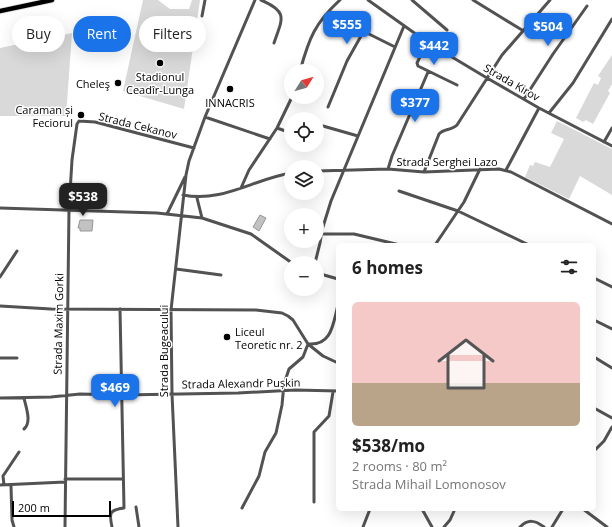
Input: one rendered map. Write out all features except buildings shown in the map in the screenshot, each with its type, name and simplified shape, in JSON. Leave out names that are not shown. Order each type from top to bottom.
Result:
[{"type":"main road","points":[[0,11],[52,0]]},
{"type":"street","points":[[202,16],[205,0]]},
{"type":"street","name":"Strada Bugeacului","points":[[178,527],[172,394],[171,310],[183,195],[186,175],[205,117],[255,0]]},
{"type":"street","points":[[261,0],[274,5],[281,16],[282,23],[274,43]]},
{"type":"street","points":[[302,64],[313,30],[320,20],[340,0]]},
{"type":"street","name":"Strada Kirov","points":[[368,0],[427,42],[487,78],[539,108],[612,146]]},
{"type":"street","points":[[412,0],[447,30]]},
{"type":"street","points":[[473,0],[522,30]]},
{"type":"street","points":[[424,172],[439,134],[443,131],[451,130],[457,125],[487,78],[522,30],[550,0]]},
{"type":"street","points":[[524,99],[552,54],[586,6]]},
{"type":"street","points":[[549,113],[573,83],[612,19]]},
{"type":"street","points":[[324,224],[331,201],[404,26]]},
{"type":"street","points":[[328,107],[347,61],[364,33],[367,33],[395,47]]},
{"type":"street","points":[[427,42],[417,63],[418,66],[457,85]]},
{"type":"street","points":[[388,169],[392,156],[428,72]]},
{"type":"street","points":[[241,188],[249,170],[277,128],[289,104]]},
{"type":"street","points":[[506,170],[539,108]]},
{"type":"street","points":[[205,117],[270,139]]},
{"type":"street","name":"Strada Cekanov","points":[[77,122],[95,122],[194,148]]},
{"type":"street","name":"Strada Maxim Gorki","points":[[65,527],[69,209],[72,160],[77,122]]},
{"type":"street","points":[[324,126],[358,136]]},
{"type":"street","points":[[277,128],[284,130]]},
{"type":"street","points":[[604,142],[612,128]]},
{"type":"street","name":"Strada Serghei Lazo","points":[[324,171],[388,169],[424,172],[480,169],[506,170],[612,224]]},
{"type":"street","points":[[436,243],[458,211],[480,169]]},
{"type":"street","name":"Strada Bugeacului","points":[[168,214],[186,175]]},
{"type":"street","points":[[183,195],[197,198],[210,197],[268,178],[284,175]]},
{"type":"street","points":[[399,190],[458,211],[525,243]]},
{"type":"street","points":[[197,198],[202,218]]},
{"type":"street","points":[[0,208],[69,209],[168,214],[202,218],[251,234],[284,257]]},
{"type":"street","points":[[324,234],[354,234],[392,243]]},
{"type":"street","points":[[0,277],[17,251]]},
{"type":"street","points":[[176,269],[221,275]]},
{"type":"street","points":[[324,275],[336,278]]},
{"type":"street","points":[[596,279],[612,287]]},
{"type":"street","points":[[0,306],[67,309],[256,310],[282,313],[293,320],[308,344],[323,356],[336,362]]},
{"type":"street","points":[[112,527],[111,512],[114,509],[124,508],[120,309]]},
{"type":"street","points":[[308,344],[323,342],[331,330],[336,312]]},
{"type":"street","points":[[596,321],[612,329]]},
{"type":"street","points":[[242,508],[258,476],[265,452],[276,433],[289,369],[303,357],[308,344]]},
{"type":"street","points":[[0,358],[17,358]]},
{"type":"street","points":[[596,358],[612,368]]},
{"type":"street","name":"Strada Alexandr Pușkin","points":[[0,398],[66,396],[80,394],[122,395],[284,391],[336,391]]},
{"type":"street","points":[[314,502],[314,432],[329,416],[333,392]]},
{"type":"street","points":[[24,398],[29,421],[28,425],[24,429]]},
{"type":"street","points":[[596,409],[612,418]]},
{"type":"street","points":[[596,449],[604,441],[612,427]]},
{"type":"street","points":[[19,452],[3,476],[2,485],[11,486],[65,481],[123,479]]},
{"type":"street","points":[[11,486],[12,520],[14,527]]},
{"type":"street","points":[[136,507],[139,527]]},
{"type":"street","points":[[363,527],[369,511]]},
{"type":"street","points":[[423,511],[432,527]]},
{"type":"street","points":[[444,527],[450,520],[454,511]]},
{"type":"street","points":[[552,527],[562,511]]},
{"type":"street","points":[[586,511],[608,527]]},
{"type":"street","points":[[520,527],[528,521],[534,521],[544,527]]},
{"type":"shaded area","name":"Stadionul Ceadîr-Lunga","points":[[143,0],[158,0],[170,9],[189,9],[192,0],[200,0],[198,16],[139,16]]},
{"type":"shaded area","name":"Stadionul Ceadîr-Lunga","points":[[139,18],[139,52],[192,52],[184,109],[123,91]]},
{"type":"shaded area","points":[[72,33],[66,116],[0,116],[0,48],[12,46],[12,52],[65,52],[65,34]]},
{"type":"shaded area","points":[[612,55],[612,84],[608,91],[610,93],[593,124],[586,120],[583,122],[576,118],[594,83],[598,85],[601,78],[598,76]]},
{"type":"shaded area","points":[[557,121],[612,149],[612,195],[580,176],[569,199],[525,177],[530,165],[533,166],[535,162],[550,167],[564,139],[551,133]]},
{"type":"place","name":"Stadionul Ceadîr-Lunga","points":[[160,63]]},
{"type":"place","name":"Cheleş","points":[[118,83]]},
{"type":"place","name":"INNACRIS","points":[[230,89]]},
{"type":"place","name":"Caraman și Feciorul","points":[[81,115]]},
{"type":"place","name":"Liceul Teoretic nr. 2","points":[[227,337]]}]
